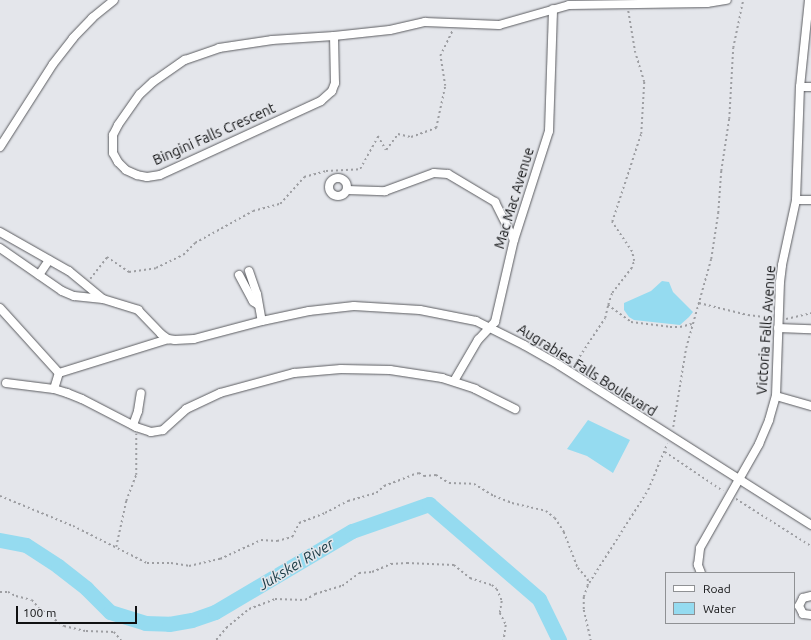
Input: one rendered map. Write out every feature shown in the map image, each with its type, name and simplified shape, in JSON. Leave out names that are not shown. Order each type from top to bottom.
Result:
[{"type":"street","points":[[0,147],[53,64],[73,38],[92,18],[114,0]]},
{"type":"street","name":"Bingini Falls Crescent","points":[[334,36],[335,83],[332,90],[321,101],[160,175],[147,177],[137,175],[126,170],[118,162],[113,152],[112,143],[118,125],[140,94],[153,82],[185,60],[219,48],[239,44],[390,30],[425,22],[499,25],[553,9],[580,4],[707,3],[728,0]]},
{"type":"street","name":"Victoria Falls Avenue","points":[[700,572],[698,565],[700,548],[737,480],[759,444],[769,420],[776,396],[782,265],[796,200],[800,87],[809,0]]},
{"type":"street","name":"Mac Mac Avenue","points":[[454,381],[478,340],[491,327],[497,316],[514,240],[548,131],[553,9]]},
{"type":"street","points":[[800,87],[811,87]]},
{"type":"street","points":[[347,190],[385,191],[434,174],[448,174],[495,202],[514,240]]},
{"type":"street","points":[[796,200],[811,200]]},
{"type":"street","points":[[0,232],[69,271],[103,299]]},
{"type":"street","points":[[0,248],[62,291],[74,296],[103,299],[138,310],[168,339]]},
{"type":"street","points":[[39,275],[49,260]]},
{"type":"street","points":[[249,271],[257,294],[257,304],[262,321]]},
{"type":"street","points":[[239,275],[253,301],[257,304]]},
{"type":"street","name":"Augrabies Falls Boulevard","points":[[59,373],[168,339],[194,339],[262,321],[309,311],[375,306],[443,313],[491,327],[570,372],[737,480],[811,525]]},
{"type":"street","points":[[0,308],[59,373],[54,389]]},
{"type":"street","points":[[778,328],[811,329]]},
{"type":"street","points":[[6,383],[54,389],[82,399],[145,431],[158,432],[163,430],[186,409],[197,402],[240,386],[294,373],[341,369],[369,369],[407,372],[454,381],[475,389],[515,409]]},
{"type":"street","points":[[134,426],[141,393]]},
{"type":"street","points":[[776,396],[811,406]]},
{"type":"street","points":[[811,596],[805,596],[797,599],[801,612],[806,615],[811,615]]},
{"type":"path","points":[[591,640],[584,610],[584,597],[589,582],[648,490],[658,470],[674,421],[685,354],[714,242],[720,171],[729,119],[733,48],[743,0]]},
{"type":"path","points":[[570,372],[605,318],[612,293],[631,269],[634,261],[632,252],[612,222],[641,134],[644,82],[635,53],[626,3]]},
{"type":"path","points":[[86,284],[107,257],[129,272],[156,268],[183,255],[195,243],[253,211],[280,204],[304,177],[326,171],[360,169],[378,136],[386,150],[398,134],[411,137],[436,128],[445,86],[440,56],[455,24]]},
{"type":"path","points":[[699,303],[748,315],[778,318]]},
{"type":"path","points":[[608,305],[631,322],[670,327],[680,327],[693,324]]},
{"type":"path","points":[[785,319],[811,313]]},
{"type":"path","points":[[116,547],[126,501],[136,475],[134,426]]},
{"type":"path","points":[[0,496],[73,526],[147,562],[171,563],[189,566],[220,559],[261,540],[277,541],[292,537],[299,523],[325,513],[348,501],[376,493],[384,486],[419,473],[424,476],[438,476],[449,483],[474,484],[494,496],[551,514],[564,532],[578,568],[587,576],[589,582]]},
{"type":"path","points":[[216,640],[226,628],[249,609],[275,599],[305,600],[315,594],[342,586],[359,573],[372,572],[391,564],[407,563],[454,565],[470,578],[492,585],[496,589],[502,601],[500,613],[506,629],[504,640]]},
{"type":"path","points":[[0,592],[8,592],[16,596],[32,600],[39,608],[64,626],[86,631],[114,632],[121,640]]},
{"type":"water","points":[[662,281],[669,282],[673,292],[693,312],[689,317],[680,325],[634,320],[629,317],[624,310],[624,303],[651,291]]},
{"type":"water","points":[[588,420],[630,440],[613,473],[587,456],[567,449]]},
{"type":"waterway","name":"Jukskei River","points":[[0,540],[26,545],[58,566],[86,588],[110,612],[145,623],[169,624],[192,620],[215,612],[352,531],[429,504],[539,599],[559,640]]}]
